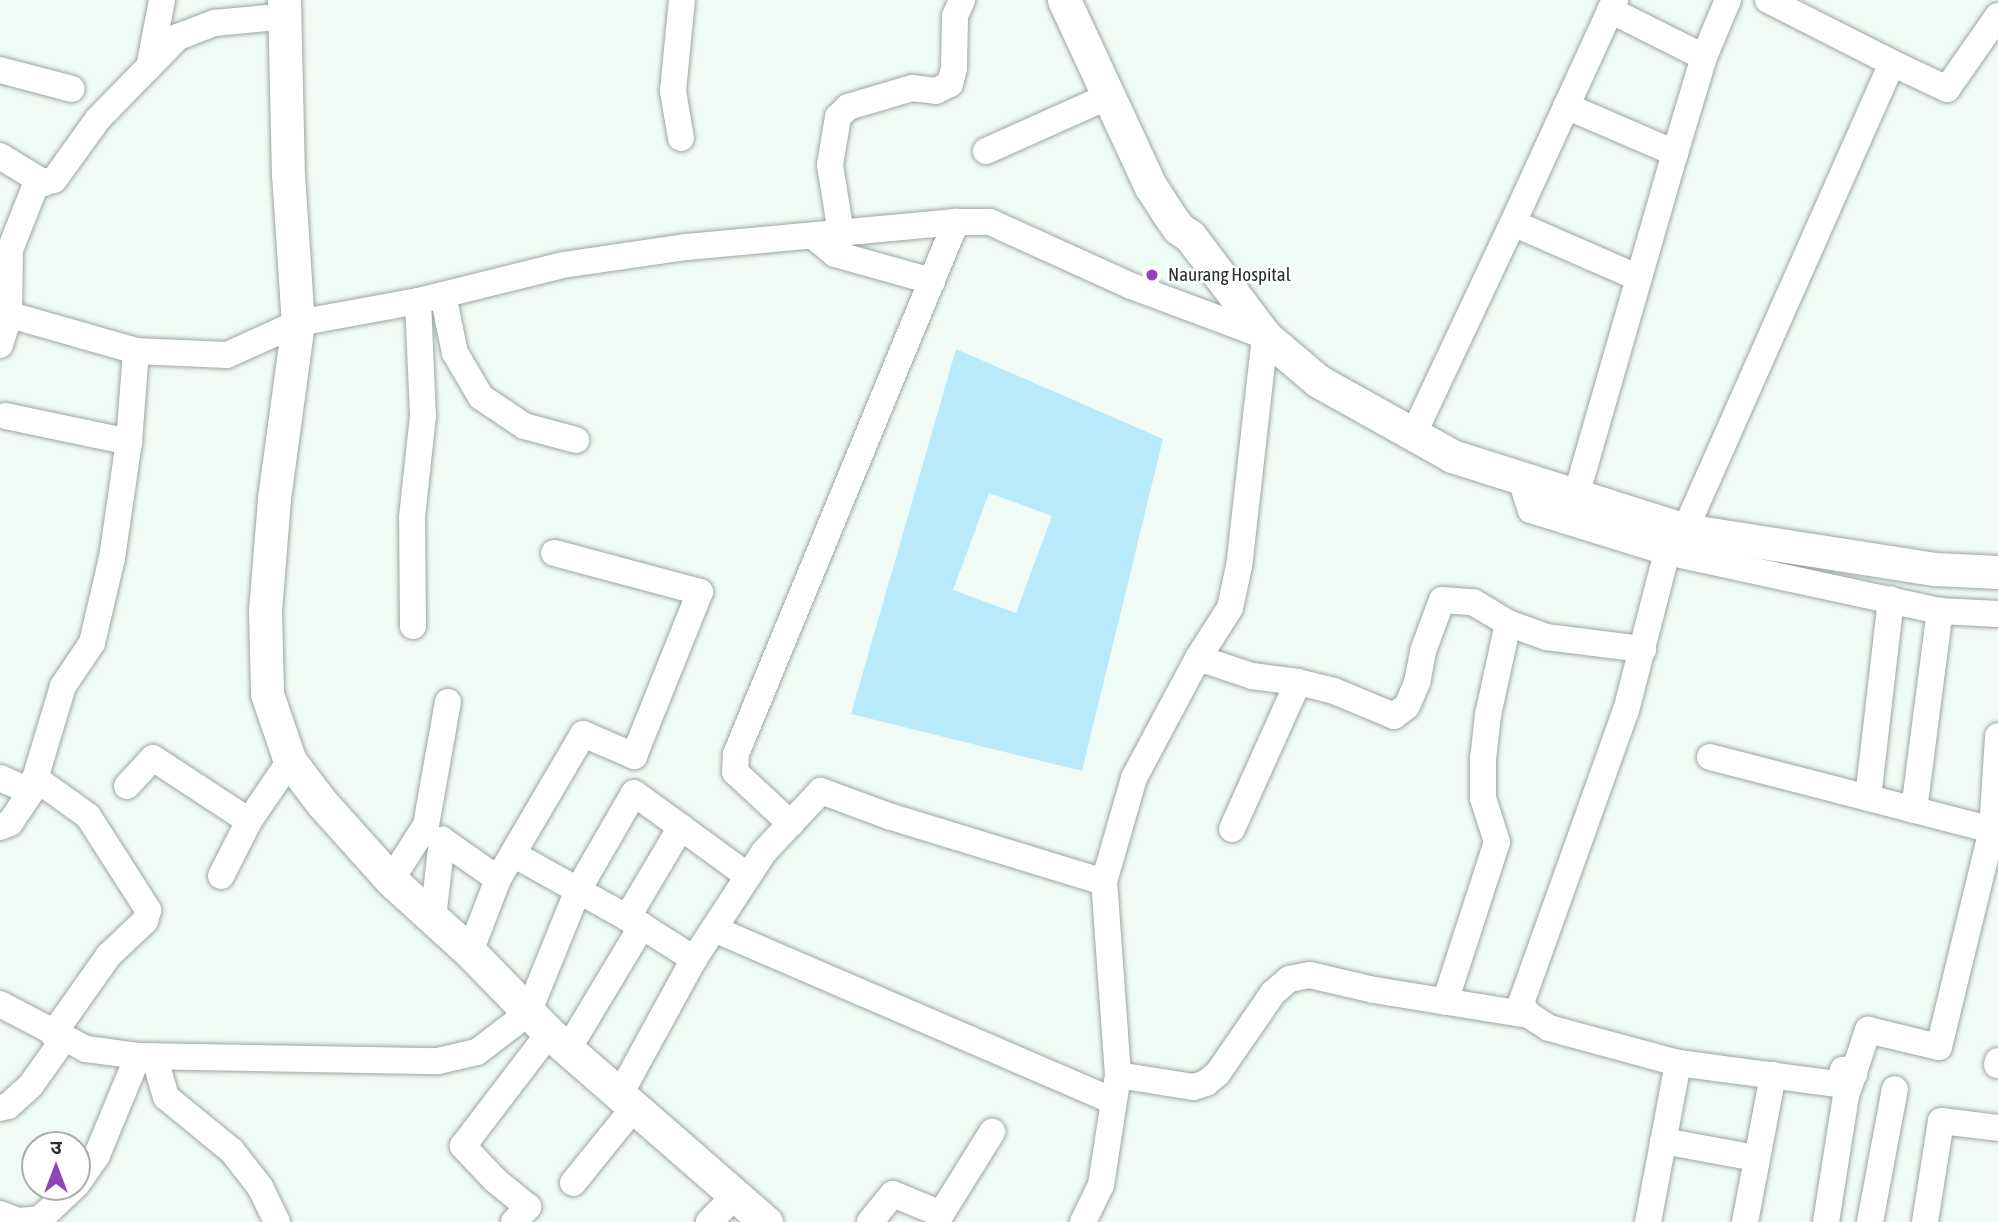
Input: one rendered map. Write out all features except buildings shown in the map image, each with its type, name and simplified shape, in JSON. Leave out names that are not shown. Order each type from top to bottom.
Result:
[{"type":"main road","points":[[1064,0],[1151,187],[1178,228],[1190,236],[1265,336],[1318,381],[1452,456],[1576,496],[1676,541],[1935,569],[1998,572]]},
{"type":"main road","points":[[1086,0],[1189,223],[1190,236]]},
{"type":"main road","points":[[285,8],[288,174],[298,323],[274,499],[265,610],[267,694],[290,761],[322,803],[391,880],[470,952],[548,1032],[734,1197],[766,1222]]},
{"type":"street","points":[[150,64],[162,0]]},
{"type":"street","points":[[681,138],[673,91],[682,0]]},
{"type":"street","points":[[841,233],[830,165],[838,117],[848,107],[912,88],[936,91],[950,85],[954,68],[956,16],[962,0]]},
{"type":"street","points":[[1576,496],[1704,57],[1728,0]]},
{"type":"street","points":[[1768,0],[1947,89],[1998,16]]},
{"type":"street","points":[[1414,433],[1613,5],[1704,57]]},
{"type":"street","points":[[0,345],[10,250],[36,184],[54,180],[98,119],[178,37],[215,23],[285,8]]},
{"type":"street","points":[[1854,1074],[1843,1070],[1838,1084],[1678,1063],[1549,1028],[1530,1016],[1521,1004],[1626,710],[1676,541],[1892,63]]},
{"type":"street","points":[[0,70],[72,89]]},
{"type":"street","points":[[986,151],[1109,96]]},
{"type":"street","points":[[1566,106],[1675,153]]},
{"type":"street","points":[[0,156],[44,183]]},
{"type":"street","points":[[791,824],[735,772],[736,754],[956,222]]},
{"type":"street","points":[[4,314],[136,351],[227,355],[298,323],[430,298],[563,265],[687,247],[956,222],[990,222],[1131,286],[1265,336],[1239,566],[1230,608],[1198,658],[1134,778],[1104,882],[1116,1088],[1101,1185],[1083,1222]]},
{"type":"street","points":[[1513,223],[1639,278]]},
{"type":"street","points":[[813,236],[835,254],[932,281]]},
{"type":"street","points":[[430,298],[455,353],[481,397],[524,426],[576,440]]},
{"type":"street","points":[[413,626],[412,517],[423,416],[430,298]]},
{"type":"street","points":[[0,827],[10,823],[33,785],[63,686],[92,643],[111,558],[129,442],[136,351]]},
{"type":"street","points":[[5,416],[129,442]]},
{"type":"street","points":[[1520,477],[1531,510],[1676,541],[1940,611],[1998,614]]},
{"type":"street","points":[[470,952],[498,879],[583,734],[634,757],[700,592],[554,553]]},
{"type":"street","points":[[1868,798],[1891,599]]},
{"type":"street","points":[[1198,658],[1252,676],[1298,681],[1360,700],[1394,716],[1407,706],[1417,683],[1423,651],[1442,600],[1473,602],[1508,623],[1546,637],[1643,649]]},
{"type":"street","points":[[1914,810],[1940,611]]},
{"type":"street","points":[[1446,1002],[1497,842],[1483,798],[1483,759],[1488,715],[1508,623]]},
{"type":"street","points":[[1232,830],[1298,681]]},
{"type":"street","points":[[391,880],[426,825],[448,702]]},
{"type":"street","points":[[1826,1222],[1846,1096],[1868,1030],[1939,1047],[1992,859],[1998,736]]},
{"type":"street","points":[[1710,757],[1992,830]]},
{"type":"street","points":[[127,786],[153,758],[249,821]]},
{"type":"street","points":[[221,876],[249,821],[290,761]]},
{"type":"street","points":[[0,778],[33,785],[88,816],[148,910],[145,921],[109,955],[31,1085],[8,1106],[0,1108]]},
{"type":"street","points":[[573,1183],[626,1101],[694,959],[764,852],[821,791],[891,817],[1104,882]]},
{"type":"street","points":[[548,1032],[578,890],[634,793],[748,876]]},
{"type":"street","points":[[514,1222],[528,1207],[495,1180],[463,1146],[635,922],[681,827]]},
{"type":"street","points":[[433,918],[442,840],[498,879]]},
{"type":"street","points":[[513,854],[635,922],[694,959]]},
{"type":"street","points":[[714,929],[1116,1088],[1194,1087],[1206,1083],[1218,1073],[1272,993],[1289,979],[1310,975],[1530,1016]]},
{"type":"street","points":[[0,1004],[58,1037],[86,1049],[146,1056],[438,1060],[548,1032]]},
{"type":"street","points":[[91,1163],[146,1056]]},
{"type":"street","points":[[146,1056],[166,1097],[232,1151],[260,1186],[277,1222]]},
{"type":"street","points":[[1648,1222],[1678,1063]]},
{"type":"street","points":[[1745,1222],[1773,1075]]},
{"type":"street","points":[[1870,1222],[1895,1089]]},
{"type":"street","points":[[1925,1222],[1941,1121],[1998,1128]]},
{"type":"street","points":[[870,1222],[893,1194],[941,1214],[992,1132]]},
{"type":"street","points":[[1663,1141],[1756,1158]]},
{"type":"street","points":[[709,1222],[734,1197]]},
{"type":"street","points":[[0,1214],[18,1221],[40,1219],[59,1201]]},
{"type":"water","points":[[956,349],[1163,439],[1082,771],[851,714]]},
{"type":"pier","points":[[989,493],[1052,516],[1016,613],[953,590]]},
{"type":"place","name":"Naurang Hospital","points":[[1152,275]]}]
